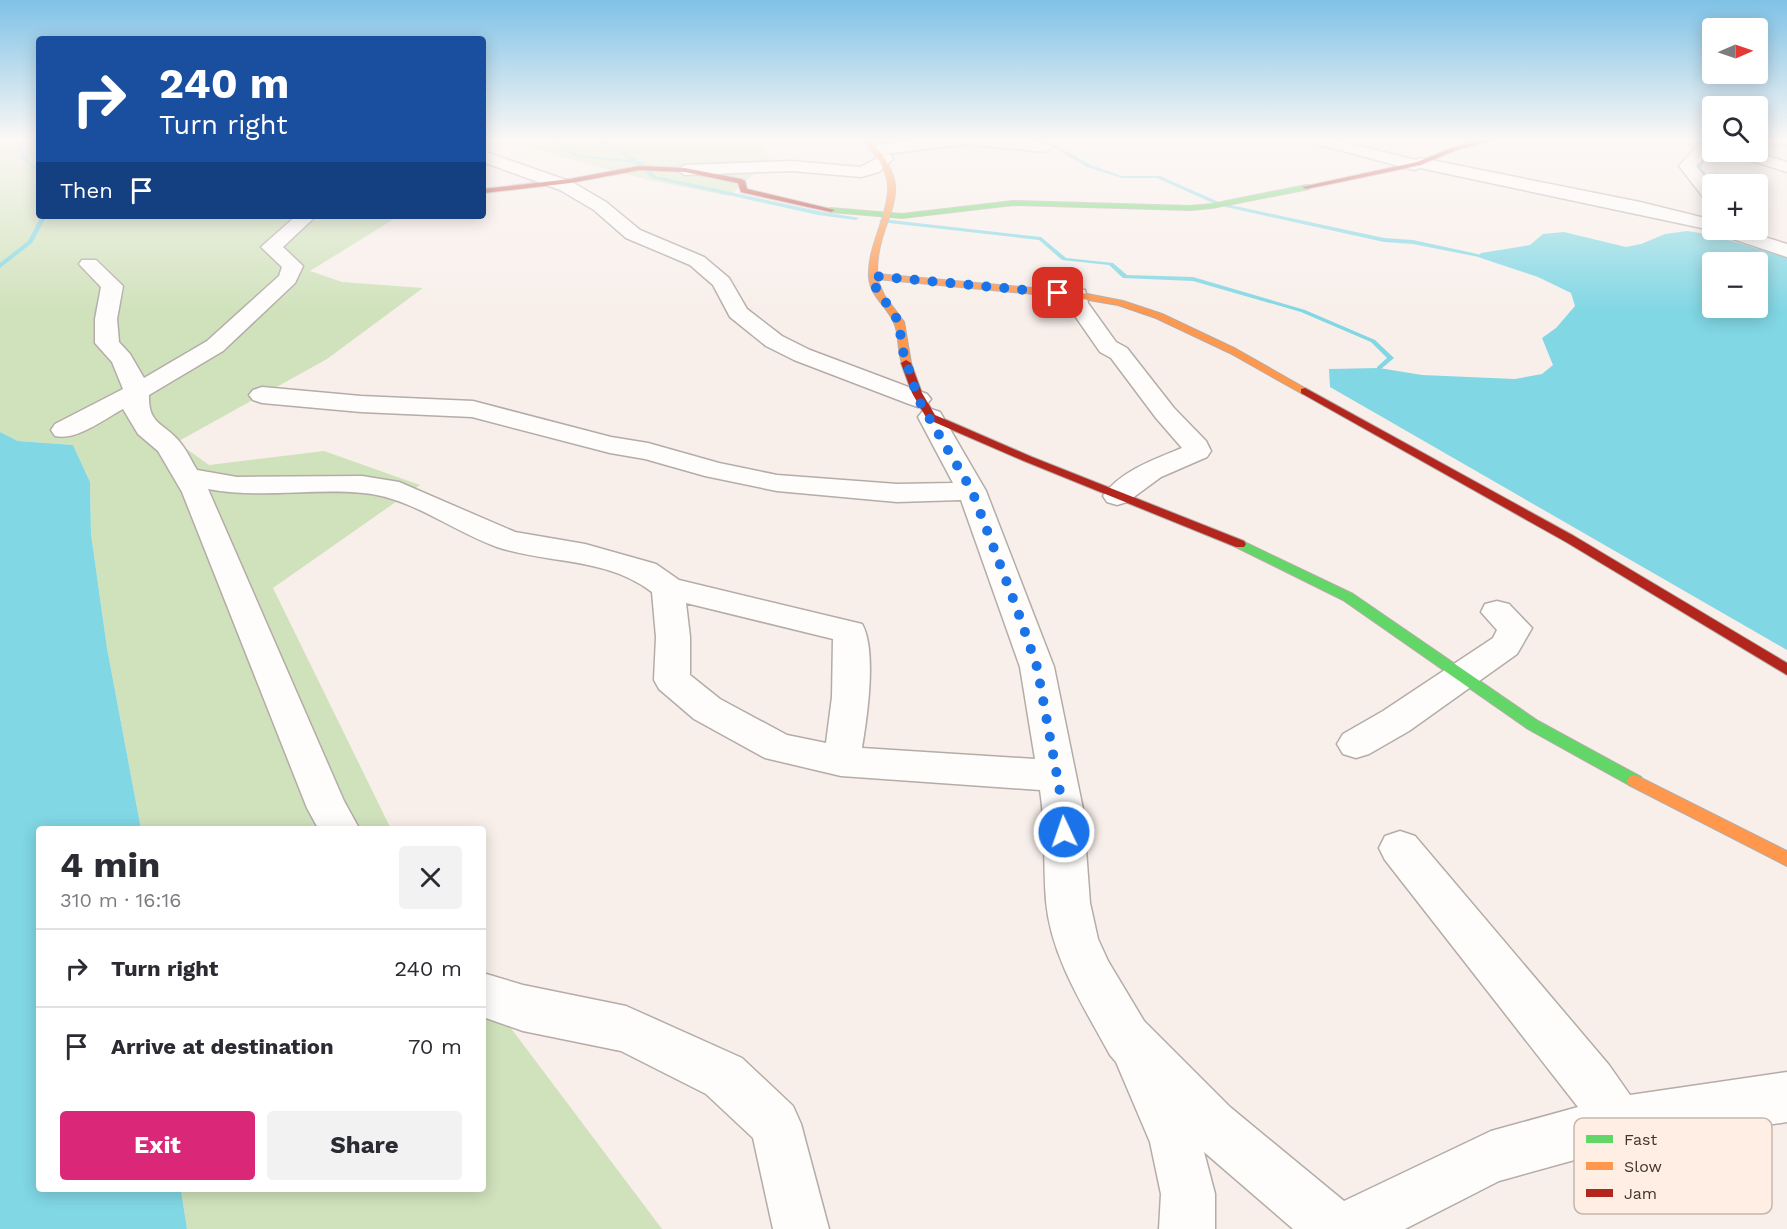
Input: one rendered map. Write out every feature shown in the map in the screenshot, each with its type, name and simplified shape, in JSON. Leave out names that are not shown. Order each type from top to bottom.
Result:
[{"type":"street","points":[[582,196],[600,206],[633,234],[697,261],[709,269],[722,282],[738,312],[751,326],[774,341],[925,408],[1075,480],[1265,555],[1320,582],[1364,606],[1526,721],[1668,800],[1787,859]]},
{"type":"street","points":[[766,196],[842,212],[886,216],[1024,203],[1197,207],[1252,196]]},
{"type":"street","points":[[891,196],[876,251],[873,276],[876,288],[899,322],[902,348],[925,408],[972,491],[1037,667],[1063,809],[1068,903],[1076,939],[1091,975],[1127,1038],[1174,1140],[1188,1194],[1187,1229]]},
{"type":"street","points":[[1582,196],[1702,223]]},
{"type":"street","points":[[64,430],[137,392],[215,346],[288,279],[293,266],[271,247],[306,219]]},
{"type":"street","points":[[1768,225],[1787,241]]},
{"type":"street","points":[[1755,240],[1787,251]]},
{"type":"street","points":[[89,264],[112,286],[106,319],[107,343],[122,359],[137,392],[136,410],[147,428],[169,446],[200,503],[327,808],[338,826]]},
{"type":"street","points":[[873,276],[1077,295],[1120,303],[1159,316],[1233,351],[1570,539],[1787,670]]},
{"type":"street","points":[[1077,295],[1077,303],[1108,347],[1119,354],[1197,451],[1151,471],[1117,496]]},
{"type":"street","points":[[262,395],[361,404],[472,409],[610,445],[648,451],[715,470],[777,483],[897,493],[972,491]]},
{"type":"street","points":[[186,476],[237,486],[362,484],[399,491],[507,540],[585,554],[645,571],[668,588],[850,632],[851,691],[848,731],[841,761]]},
{"type":"street","points":[[668,588],[673,637],[672,680],[707,709],[778,748],[841,761],[1058,776]]},
{"type":"street","points":[[1356,744],[1396,721],[1505,646],[1515,628],[1497,612]]},
{"type":"street","points":[[1400,848],[1584,1074],[1615,1118]]},
{"type":"street","points":[[486,996],[523,1008],[626,1029],[724,1076],[775,1124],[801,1229]]},
{"type":"street","points":[[1127,1038],[1212,1125],[1335,1229]]},
{"type":"street","points":[[1645,1118],[1787,1097]]},
{"type":"street","points":[[1347,1229],[1491,1157],[1574,1134]]},
{"type":"green space","points":[[0,196],[36,196],[36,219],[394,219],[310,271],[342,282],[423,288],[327,359],[177,442],[209,465],[324,451],[420,485],[273,588],[390,826],[140,826],[107,648],[91,534],[90,482],[73,445],[18,441],[0,432]]},
{"type":"green space","points":[[486,995],[662,1229],[187,1229],[181,1192],[486,1192]]},
{"type":"water","points":[[1687,231],[1702,233],[1702,240],[1728,240],[1767,252],[1702,252],[1702,318],[1768,318],[1768,252],[1787,258],[1787,650],[1330,387],[1329,369],[1379,368],[1422,375],[1515,379],[1542,374],[1553,365],[1542,338],[1556,328],[1575,306],[1571,293],[1538,277],[1478,257],[1481,253],[1530,245],[1543,234],[1564,232],[1626,247],[1641,244],[1665,234]]},
{"type":"water","points":[[0,432],[18,441],[73,445],[90,482],[91,534],[107,648],[140,826],[36,826],[36,1192],[181,1192],[187,1229],[0,1229]]},
{"type":"waterway","points":[[742,196],[818,213],[856,218]]},
{"type":"waterway","points":[[1202,196],[1219,204],[1384,240],[1413,242],[1479,255]]},
{"type":"waterway","points":[[0,266],[30,242],[42,219]]},
{"type":"waterway","points":[[882,221],[1041,239],[1064,259],[1111,264],[1125,277],[1193,279],[1303,311],[1373,341],[1391,358],[1379,368]]},
{"type":"waterway","points":[[1760,240],[1762,242],[1760,249]]},
{"type":"traffic: fast","points":[[831,210],[902,216],[1013,203],[1190,208],[1260,196]]},
{"type":"traffic: fast","points":[[1240,544],[1348,597],[1533,725],[1635,781]]},
{"type":"traffic: slow","points":[[891,196],[873,257],[873,278],[880,296],[899,322],[906,363]]},
{"type":"traffic: slow","points":[[873,276],[1077,295],[1120,303],[1159,316],[1233,351],[1305,391]]},
{"type":"traffic: slow","points":[[1635,781],[1787,859]]},
{"type":"traffic: jam","points":[[772,196],[831,210]]},
{"type":"traffic: jam","points":[[906,363],[917,393],[931,417],[1028,459],[1240,544]]},
{"type":"traffic: jam","points":[[1305,391],[1570,539],[1787,670]]},
{"type":"route","points":[[1058,293],[873,276],[876,288],[899,322],[902,348],[918,399],[947,444],[972,491],[1037,667],[1058,776],[1064,832]]}]
